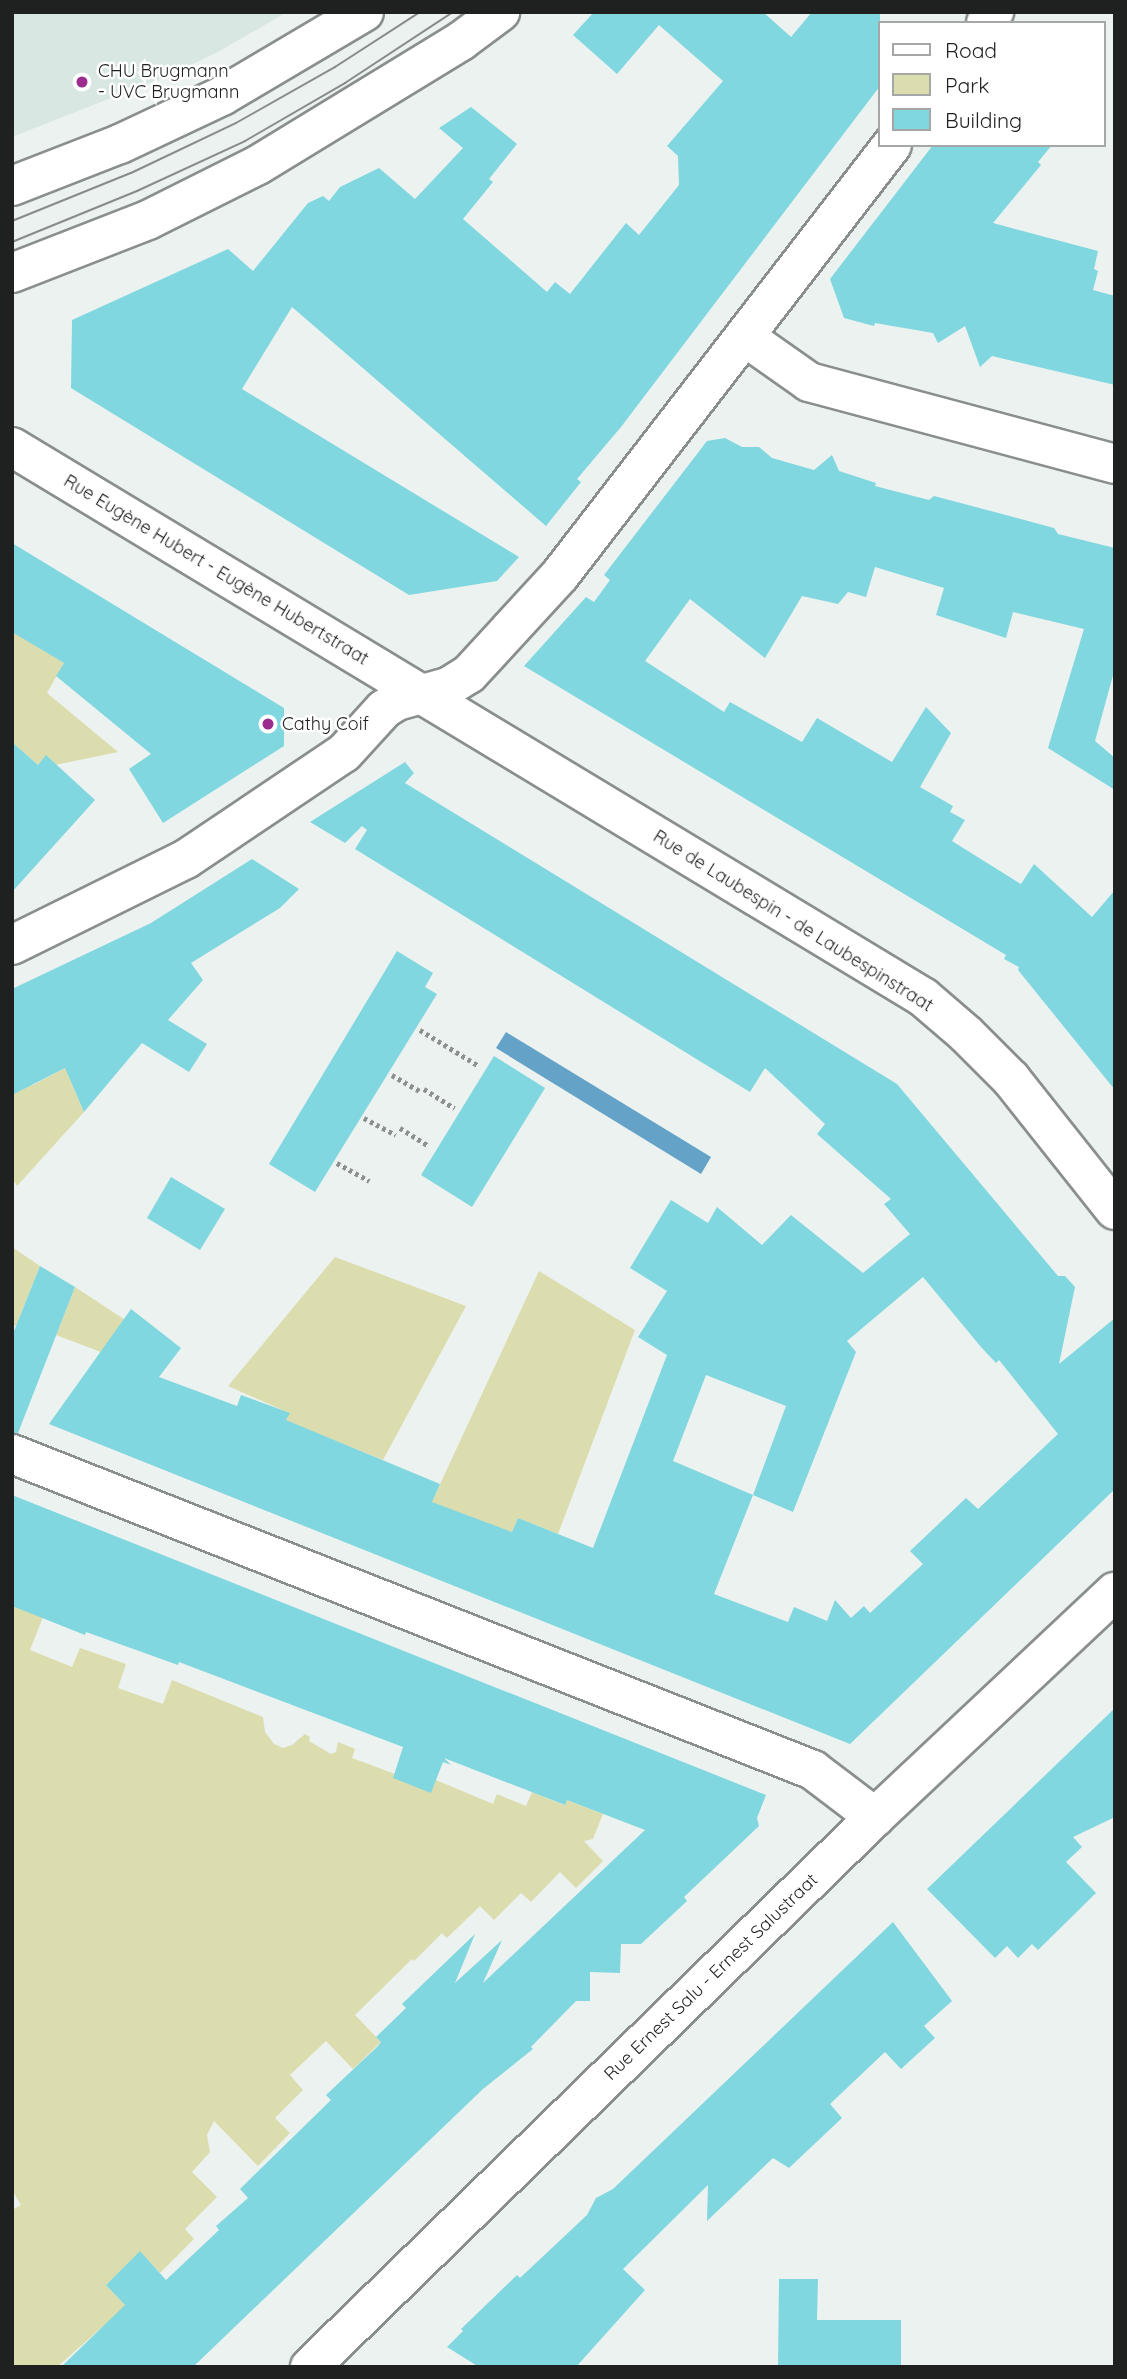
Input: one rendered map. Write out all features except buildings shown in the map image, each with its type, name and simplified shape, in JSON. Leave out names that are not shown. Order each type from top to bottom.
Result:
[{"type":"street","points":[[12,186],[120,144],[222,96],[364,12]]},
{"type":"street","points":[[12,273],[148,220],[258,165],[461,41],[500,12]]},
{"type":"street","points":[[12,945],[186,859],[344,753],[384,709],[397,701],[448,687],[469,674],[539,598],[890,147]]},
{"type":"street","points":[[745,337],[809,382],[1115,464]]},
{"type":"street","name":"Rue Eugène Hubert - Eugène Hubertstraat","points":[[12,446],[420,694]]},
{"type":"street","name":"Rue de Laubespin - de Laubespinstraat","points":[[420,694],[923,998],[966,1034],[1011,1079],[1115,1210]]},
{"type":"street","points":[[12,1454],[813,1770],[875,1817]]},
{"type":"street","name":"Rue Ernest Salu - Ernest Salustraat","points":[[310,2367],[875,1817],[1115,1592]]},
{"type":"path","points":[[420,1030],[478,1066]]},
{"type":"path","points":[[392,1075],[454,1108]]},
{"type":"path","points":[[364,1118],[396,1135]]},
{"type":"path","points":[[400,1128],[429,1146]]},
{"type":"path","points":[[337,1163],[369,1181]]},
{"type":"shaded area","name":"CHU Brugmann - UVC Brugmann","points":[[12,12],[287,12],[218,52],[172,74],[12,137]]},
{"type":"green space","points":[[12,631],[64,663],[47,693],[118,752],[55,765],[46,756],[38,765],[12,742]]},
{"type":"green space","points":[[65,1068],[84,1112],[17,1186],[12,1178],[12,1085],[33,1085]]},
{"type":"green space","points":[[12,1247],[40,1266],[16,1326],[12,1324]]},
{"type":"green space","points":[[335,1257],[466,1306],[383,1460],[286,1421],[289,1413],[228,1386]]},
{"type":"green space","points":[[539,1271],[635,1330],[558,1534],[518,1518],[512,1532],[429,1508]]},
{"type":"green space","points":[[75,1287],[142,1331],[130,1363],[56,1335]]},
{"type":"green space","points":[[12,1597],[43,1617],[30,1650],[72,1667],[80,1648],[126,1664],[118,1688],[163,1704],[172,1680],[263,1717],[265,1732],[274,1744],[283,1748],[292,1745],[305,1734],[310,1737],[309,1741],[331,1754],[336,1752],[338,1742],[355,1749],[352,1758],[395,1774],[436,1780],[493,1804],[497,1794],[526,1806],[532,1792],[564,1805],[567,1800],[603,1814],[593,1839],[584,1841],[603,1861],[576,1888],[560,1872],[531,1902],[521,1893],[494,1920],[480,1906],[447,1938],[442,1933],[414,1961],[412,1959],[355,2015],[381,2042],[353,2069],[326,2041],[290,2075],[303,2090],[275,2118],[290,2133],[258,2166],[214,2121],[207,2135],[210,2152],[192,2172],[217,2197],[185,2229],[194,2239],[160,2273],[140,2252],[106,2285],[126,2306],[57,2367],[12,2367],[12,2210],[21,2205],[12,2190]]},
{"type":"water","points":[[506,1032],[711,1157],[701,1174],[496,1048]]},
{"type":"tram line","points":[[12,221],[131,173],[236,123],[335,67],[420,12]]},
{"type":"tram line","points":[[12,242],[137,191],[245,141],[345,83],[453,12]]},
{"type":"place","name":"CHU Brugmann - UVC Brugmann","points":[[82,82]]},
{"type":"place","name":"Cathy Coif","points":[[268,724]]}]
